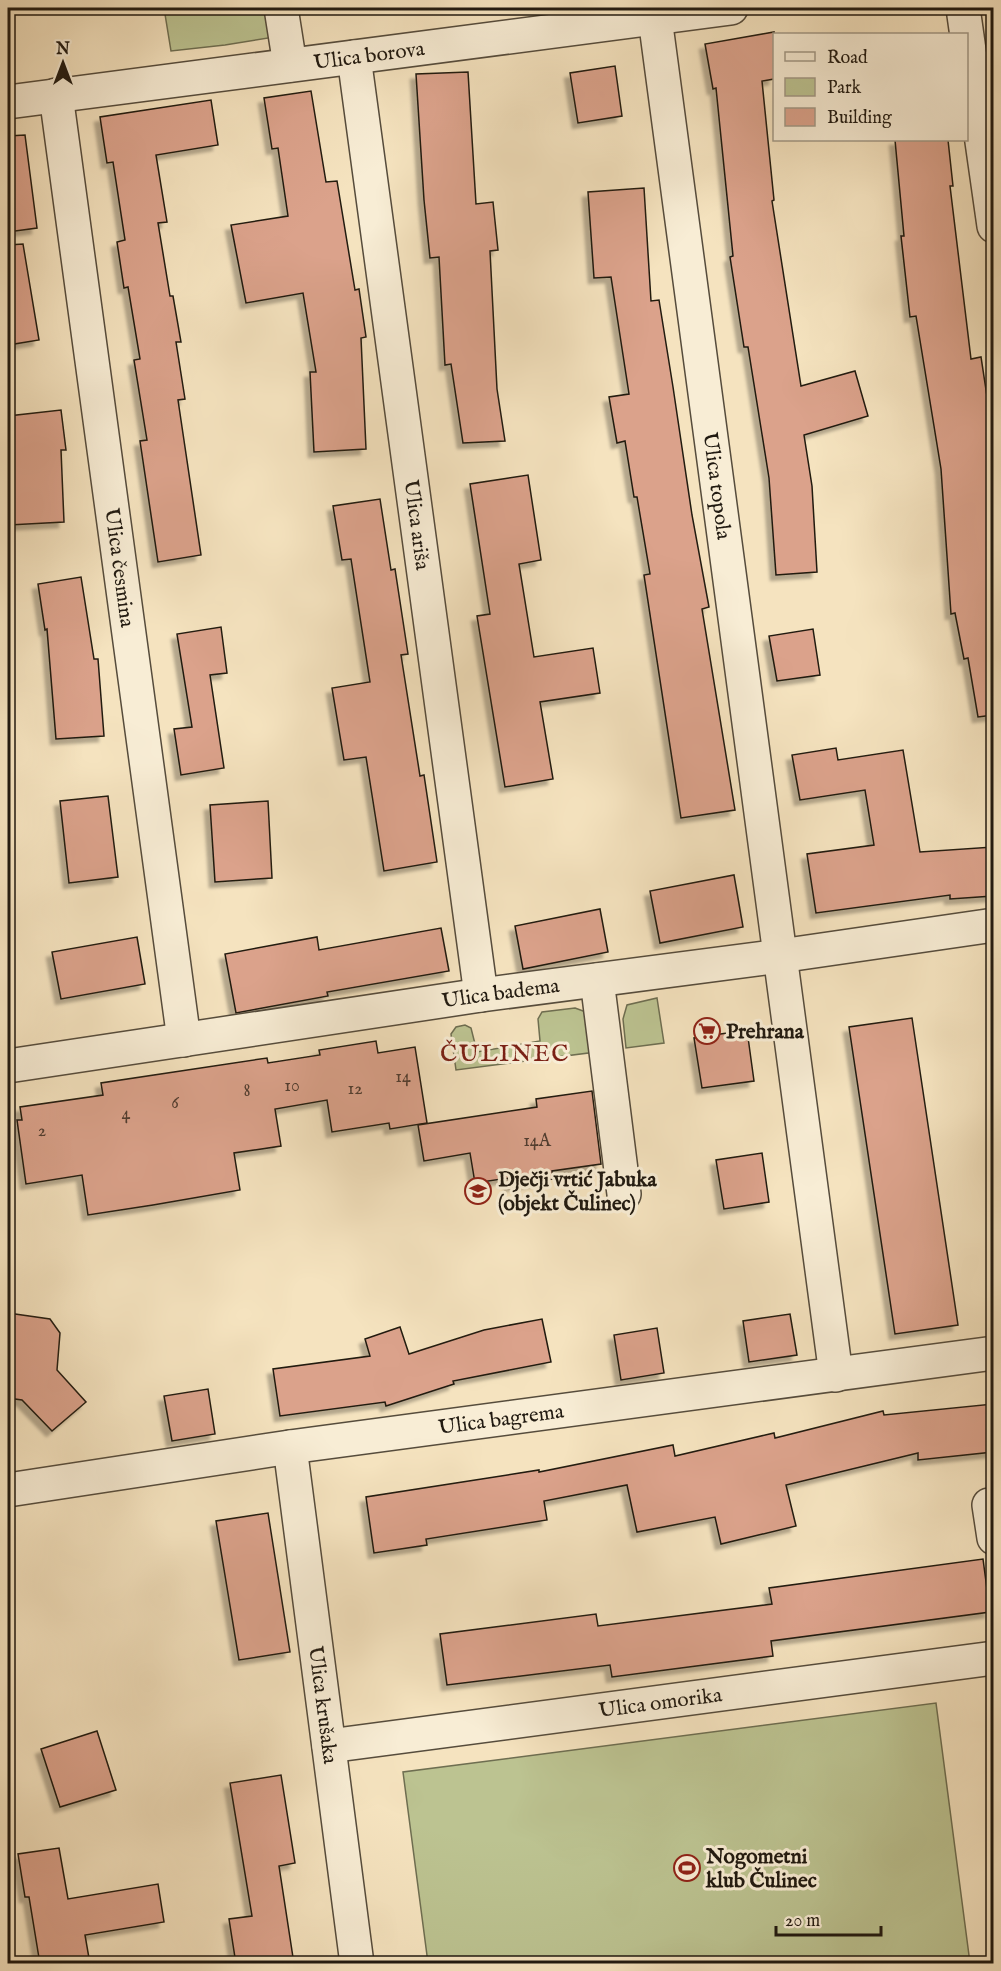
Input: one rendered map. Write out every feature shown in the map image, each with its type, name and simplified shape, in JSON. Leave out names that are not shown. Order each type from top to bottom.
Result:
[{"type":"street","points":[[281,8],[290,65]]},
{"type":"street","name":"Ulica borova","points":[[8,102],[730,8]]},
{"type":"street","points":[[963,8],[966,33]]},
{"type":"street","name":"Ulica topola","points":[[655,18],[836,1375]]},
{"type":"street","points":[[968,44],[993,226]]},
{"type":"street","name":"Ulica ariša","points":[[354,57],[481,995]]},
{"type":"street","name":"Ulica česmina","points":[[57,95],[184,1040]]},
{"type":"street","name":"Ulica badema","points":[[8,1066],[481,995],[780,956],[993,925]]},
{"type":"street","points":[[597,980],[624,1194]]},
{"type":"street","name":"Ulica bagrema","points":[[8,1490],[290,1447],[993,1353]]},
{"type":"street","name":"Ulica krušaka","points":[[290,1447],[357,1964]]},
{"type":"street","points":[[989,1505],[993,1539]]},
{"type":"street","name":"Ulica omorika","points":[[328,1746],[993,1658]]},
{"type":"green space","points":[[164,8],[275,8],[281,36],[171,51]]},
{"type":"green space","points":[[657,998],[664,1043],[626,1048],[623,1019],[627,1005]]},
{"type":"green space","points":[[575,1008],[586,1012],[596,1052],[456,1070],[451,1034],[456,1027],[465,1025],[471,1028],[477,1052],[540,1041],[538,1019],[542,1012]]},
{"type":"green space","name":"Nogometni klub Čulinec","points":[[936,1703],[970,1963],[428,1963],[403,1772]]},
{"type":"building","points":[[774,32],[773,79],[762,81],[774,200],[772,201],[801,386],[855,371],[868,416],[804,435],[812,486],[817,572],[776,575],[769,478],[748,347],[744,347],[730,257],[733,256],[716,88],[713,89],[705,44]]},
{"type":"building","points":[[615,66],[622,116],[578,123],[570,73]]},
{"type":"building","points":[[468,72],[476,204],[493,202],[498,250],[490,251],[497,389],[505,441],[463,443],[451,364],[445,365],[439,257],[430,258],[416,74]]},
{"type":"building","points":[[311,91],[326,182],[337,181],[355,290],[359,289],[366,337],[361,338],[366,449],[314,452],[310,372],[316,372],[303,293],[246,303],[231,225],[288,216],[278,148],[272,149],[264,98]]},
{"type":"building","points":[[211,100],[218,145],[156,155],[167,222],[158,223],[170,296],[173,296],[181,342],[176,342],[185,399],[178,400],[201,555],[158,562],[140,441],[147,440],[134,360],[140,359],[128,287],[124,288],[117,242],[125,240],[113,162],[107,163],[100,117]]},
{"type":"building","points":[[25,135],[37,228],[8,232],[8,136]]},
{"type":"building","points":[[895,141],[948,141],[953,186],[950,186],[971,359],[981,357],[993,436],[993,457],[989,458],[993,516],[993,715],[978,717],[968,658],[964,659],[955,613],[951,614],[941,469],[916,316],[910,317],[901,236],[904,236]]},
{"type":"building","points":[[644,188],[651,301],[659,300],[692,515],[709,607],[702,609],[735,810],[681,818],[644,575],[650,574],[637,497],[634,497],[625,441],[617,443],[609,397],[629,394],[611,277],[594,278],[588,192]]},
{"type":"building","points":[[23,244],[39,340],[8,345],[8,245]]},
{"type":"building","points":[[61,410],[66,450],[61,450],[64,522],[9,525],[8,416]]},
{"type":"building","points":[[528,475],[541,560],[519,564],[534,657],[593,648],[600,693],[540,702],[553,779],[505,787],[477,616],[490,614],[470,484]]},
{"type":"building","points":[[380,499],[391,570],[395,569],[408,654],[401,655],[420,776],[424,775],[437,862],[384,871],[366,757],[344,760],[332,688],[370,682],[351,559],[342,560],[333,506]]},
{"type":"building","points":[[81,577],[94,659],[98,659],[104,736],[56,739],[47,629],[45,630],[38,584]]},
{"type":"building","points":[[221,627],[227,673],[210,675],[224,768],[181,775],[174,729],[192,727],[177,634]]},
{"type":"building","points":[[813,629],[820,675],[777,681],[769,636]]},
{"type":"building","points":[[836,748],[838,760],[903,750],[920,852],[993,847],[993,896],[950,899],[950,895],[816,913],[807,854],[874,845],[865,790],[800,800],[792,755]]},
{"type":"building","points":[[108,796],[118,877],[69,883],[60,801]]},
{"type":"building","points":[[268,801],[272,878],[215,882],[210,805]]},
{"type":"building","points":[[734,875],[743,927],[660,943],[650,891]]},
{"type":"building","points":[[600,909],[608,952],[523,969],[515,926]]},
{"type":"building","points":[[441,928],[449,971],[327,992],[328,996],[236,1013],[225,954],[317,937],[319,950]]},
{"type":"building","points":[[137,937],[145,984],[61,999],[52,952]]},
{"type":"building","points":[[912,1018],[958,1325],[895,1334],[849,1027]]},
{"type":"building","points":[[747,1030],[754,1081],[702,1088],[694,1038]]},
{"type":"building","points":[[376,1041],[378,1053],[415,1047],[427,1123],[390,1129],[389,1123],[332,1132],[327,1100],[275,1109],[281,1146],[234,1153],[240,1190],[88,1215],[82,1175],[26,1184],[17,1120],[22,1120],[20,1107],[103,1095],[101,1083],[267,1058],[268,1063],[320,1055],[319,1050]]},
{"type":"building","points":[[592,1091],[601,1164],[552,1171],[553,1179],[510,1186],[508,1178],[475,1183],[470,1153],[424,1161],[418,1125],[537,1107],[536,1099]]},
{"type":"building","points":[[762,1153],[769,1202],[724,1209],[716,1160]]},
{"type":"building","points":[[8,1313],[50,1319],[60,1333],[57,1370],[86,1402],[52,1431],[22,1400],[8,1398]]},
{"type":"building","points":[[790,1314],[797,1355],[749,1362],[743,1321]]},
{"type":"building","points":[[542,1319],[551,1362],[453,1381],[454,1384],[386,1406],[385,1402],[280,1416],[273,1369],[370,1356],[365,1339],[400,1327],[409,1354],[484,1330]]},
{"type":"building","points":[[657,1328],[664,1373],[621,1380],[614,1335]]},
{"type":"building","points":[[208,1389],[215,1434],[172,1441],[164,1396]]},
{"type":"building","points":[[993,1404],[993,1452],[918,1460],[918,1453],[786,1485],[796,1526],[721,1544],[715,1517],[637,1532],[627,1485],[544,1501],[547,1520],[426,1539],[427,1545],[374,1553],[366,1497],[539,1470],[539,1472],[673,1445],[675,1456],[774,1433],[775,1438],[883,1411],[884,1415]]},
{"type":"building","points":[[268,1513],[290,1652],[239,1660],[216,1521]]},
{"type":"building","points":[[983,1559],[990,1612],[771,1641],[773,1656],[612,1677],[610,1665],[447,1685],[440,1634],[596,1614],[598,1626],[772,1604],[769,1588]]},
{"type":"building","points":[[97,1731],[116,1790],[60,1807],[41,1749]]},
{"type":"building","points":[[281,1775],[295,1863],[279,1866],[294,1964],[236,1964],[229,1919],[252,1916],[230,1783]]},
{"type":"building","points":[[59,1848],[68,1899],[158,1884],[164,1922],[85,1935],[89,1958],[40,1964],[29,1897],[25,1897],[18,1854]]},
{"type":"place","name":"Prehrana","points":[[707,1031]]},
{"type":"place","name":"Dječji vrtić Jabuka (objekt Čulinec)","points":[[478,1191]]},
{"type":"place","name":"Nogometni klub Čulinec","points":[[687,1868]]},
{"type":"district","name":"ČULINEC","points":[[505,1053]]}]
